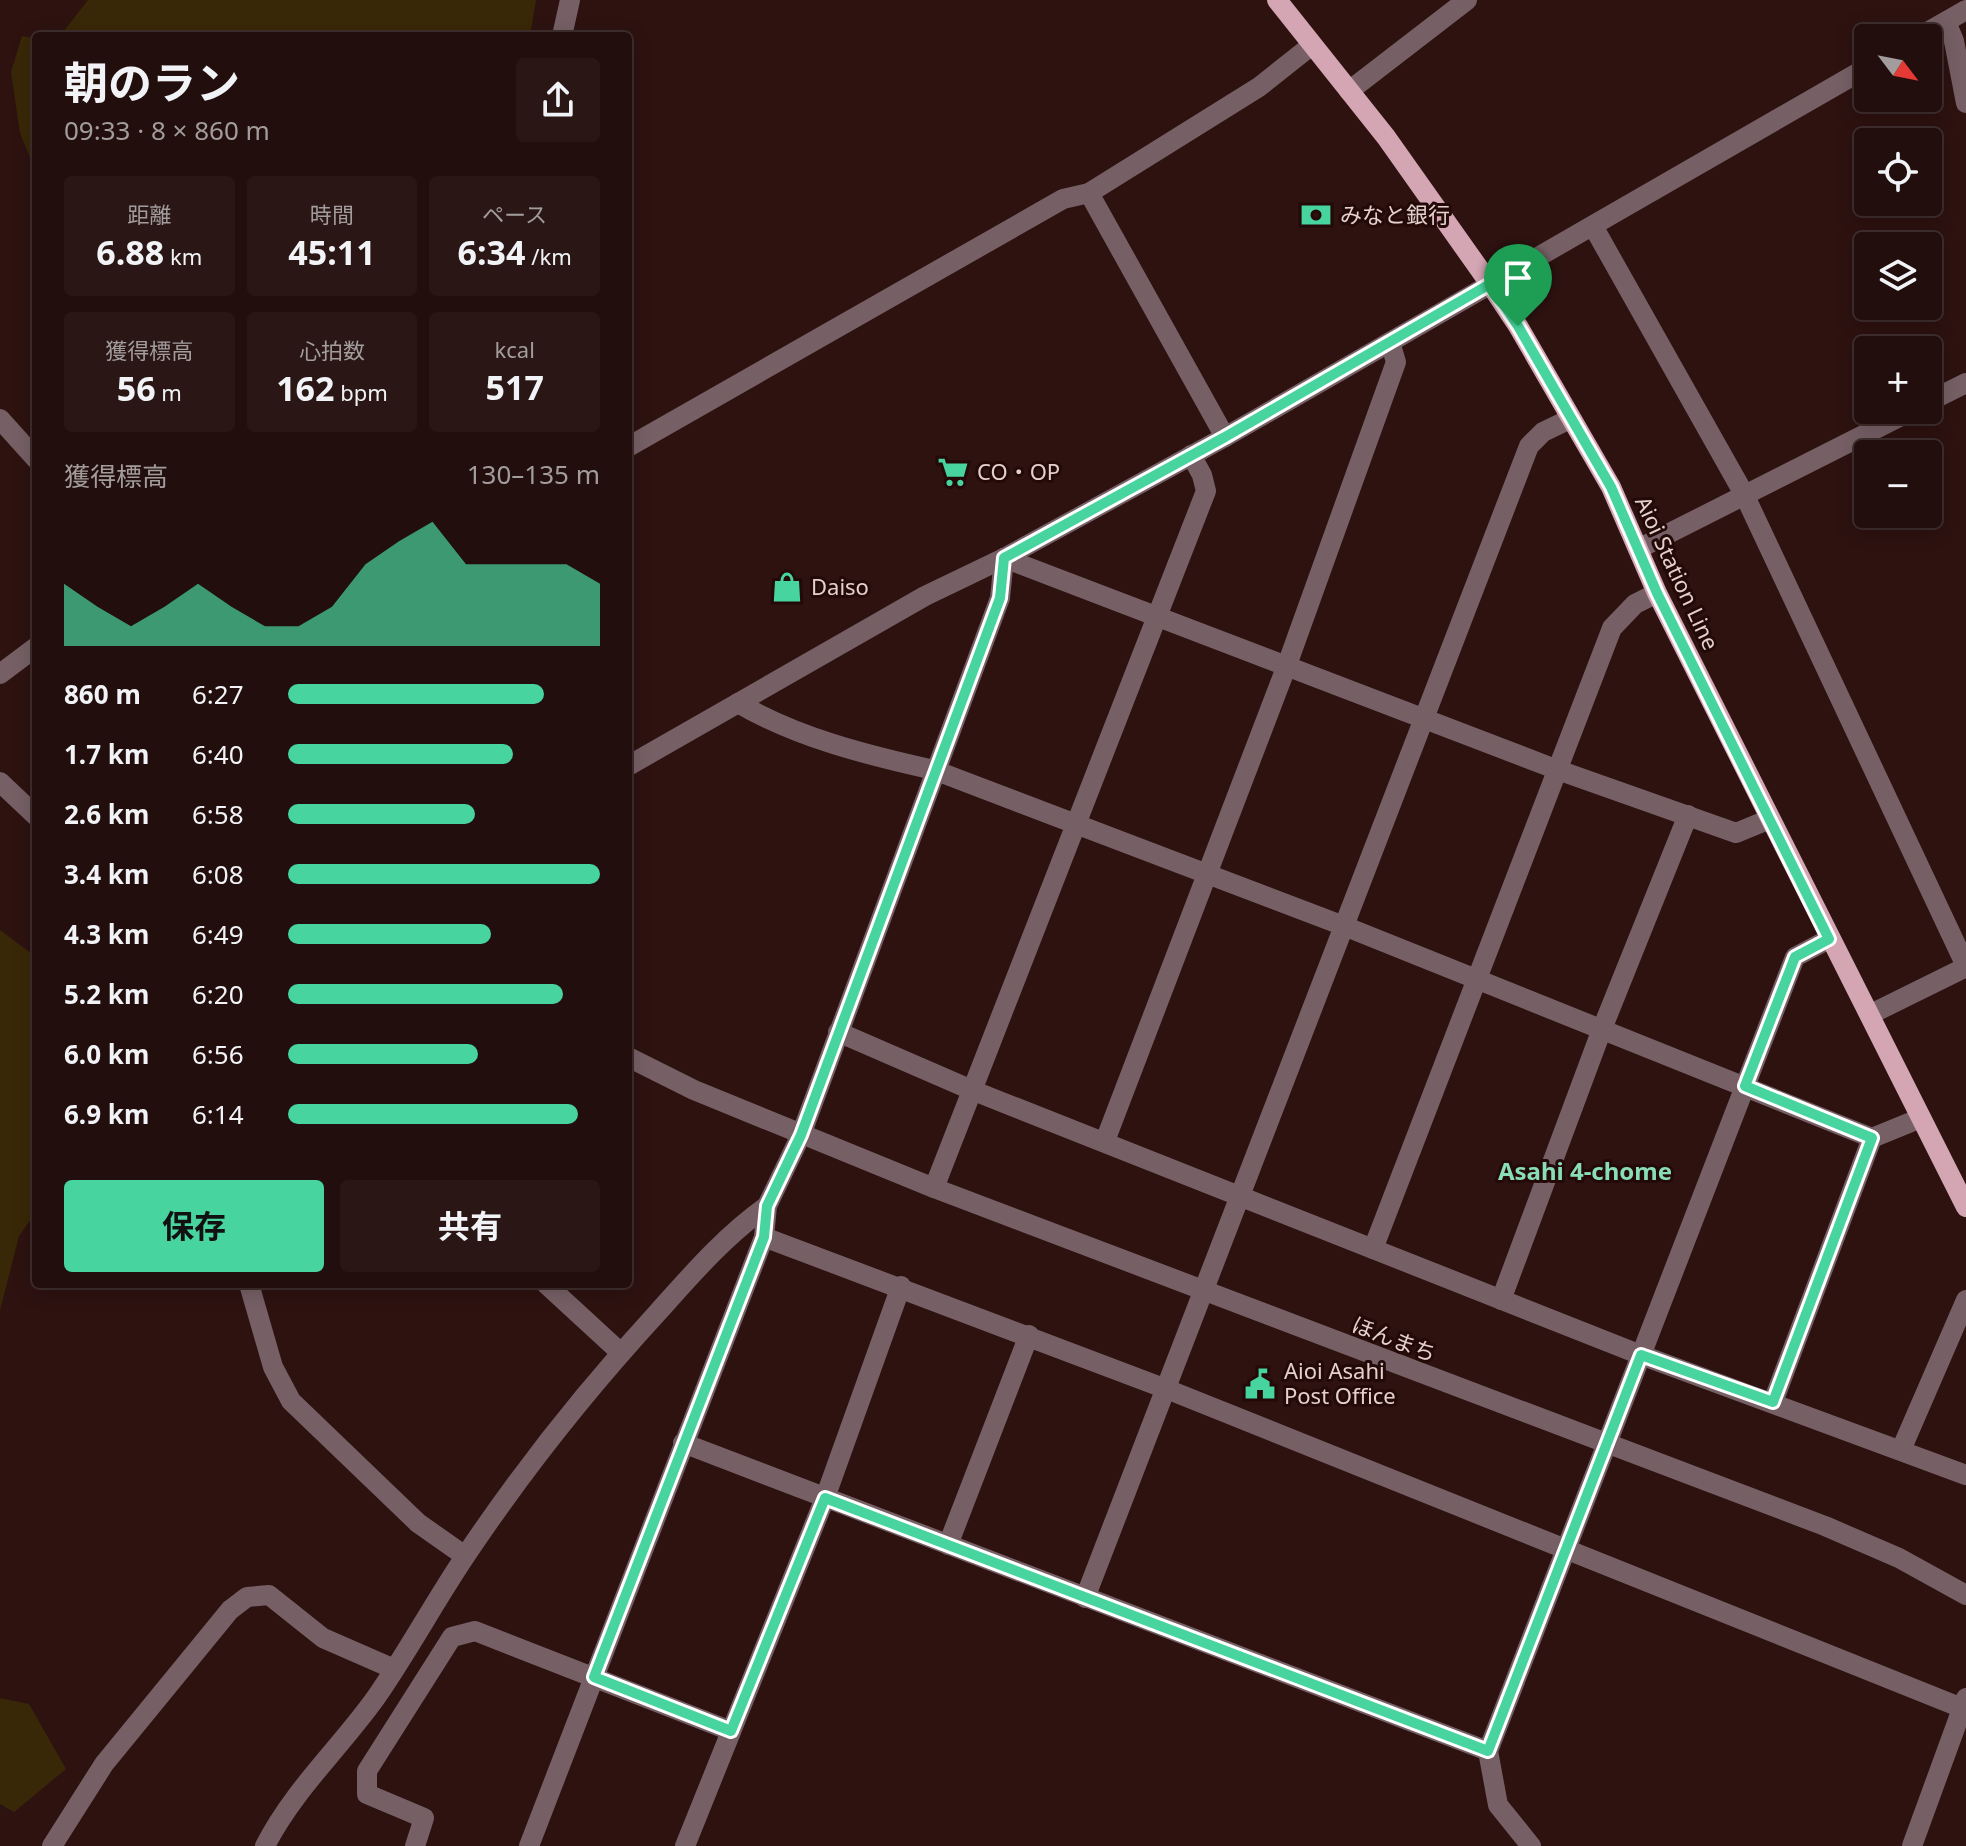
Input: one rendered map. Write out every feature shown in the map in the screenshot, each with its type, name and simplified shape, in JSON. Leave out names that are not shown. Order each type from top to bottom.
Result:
[{"type":"main road","name":"Aioi Station Line","points":[[1277,0],[1349,91],[1490,284],[1518,326],[1611,487],[1657,593],[1966,1207]]},
{"type":"street","points":[[563,32],[570,0]]},
{"type":"street","points":[[1349,91],[1467,0]]},
{"type":"street","points":[[1942,24],[1966,10]]},
{"type":"street","points":[[1946,22],[1954,41],[1966,103]]},
{"type":"street","points":[[632,445],[1063,199],[1089,193],[1259,87],[1312,45]]},
{"type":"street","points":[[632,764],[925,596],[1004,558],[1225,437],[1854,75]]},
{"type":"street","points":[[1089,193],[1225,437]]},
{"type":"street","points":[[1593,226],[1744,494],[1966,967],[1871,1014]]},
{"type":"street","points":[[1105,1141],[1287,665],[1396,362],[1390,342]]},
{"type":"street","points":[[1942,395],[1966,383]]},
{"type":"street","points":[[0,419],[32,455]]},
{"type":"street","points":[[1085,1598],[1169,1390],[1529,446],[1543,432],[1570,419]]},
{"type":"street","points":[[1638,549],[1885,424]]},
{"type":"street","points":[[934,1188],[1206,491],[1202,475],[1191,455]]},
{"type":"street","points":[[1004,558],[1558,770],[1736,833],[1770,819]]},
{"type":"street","points":[[529,1846],[764,1237],[767,1206],[801,1135],[1000,598],[1004,558]]},
{"type":"street","points":[[1373,1249],[1612,628],[1635,604],[1657,593]]},
{"type":"street","points":[[0,674],[32,650]]},
{"type":"street","points":[[738,703],[763,717],[867,755],[934,770],[1344,926],[1872,1138],[1921,1118]]},
{"type":"street","points":[[0,782],[32,812]]},
{"type":"street","points":[[1501,1300],[1602,1029],[1688,815]]},
{"type":"street","points":[[1531,1846],[1498,1805],[1488,1751],[1795,957],[1829,939]]},
{"type":"street","points":[[838,1032],[974,1091],[1641,1355],[1966,1475]]},
{"type":"street","name":"ほんまち","points":[[632,1059],[694,1090],[934,1188],[1825,1526],[1899,1558],[1966,1595]]},
{"type":"street","points":[[1773,1402],[1872,1138]]},
{"type":"street","points":[[274,1841],[298,1791],[343,1742],[394,1669],[465,1556],[621,1353],[731,1231],[767,1206]]},
{"type":"street","points":[[764,1237],[1029,1335],[1964,1703],[1912,1846]]},
{"type":"street","points":[[685,1846],[825,1498],[901,1286]]},
{"type":"street","points":[[250,1288],[273,1367],[291,1401],[418,1523],[465,1556]]},
{"type":"street","points":[[550,1288],[621,1353]]},
{"type":"street","points":[[1901,1450],[1966,1300]]},
{"type":"street","points":[[948,1545],[1029,1335]]},
{"type":"street","points":[[683,1443],[1488,1751]]},
{"type":"street","points":[[52,1846],[104,1764],[230,1610],[247,1597],[269,1595],[323,1638],[394,1669]]},
{"type":"street","points":[[415,1846],[424,1818],[367,1794],[367,1771],[452,1637],[475,1631],[731,1731]]},
{"type":"shaded area","points":[[88,0],[536,0],[531,32],[63,32]]},
{"type":"shaded area","points":[[22,36],[32,38],[32,162],[20,133],[11,72]]},
{"type":"shaded area","points":[[0,930],[32,954],[32,1218],[19,1236],[0,1310]]},
{"type":"shaded area","points":[[0,1698],[29,1704],[66,1769],[14,1812],[0,1804]]},
{"type":"place","name":"みなと銀行","points":[[1316,215]]},
{"type":"place","name":"CO・OP","points":[[953,472]]},
{"type":"place","name":"Daiso","points":[[787,587]]},
{"type":"place","name":"Aioi Asahi Post Office","points":[[1260,1384]]},
{"type":"district","name":"Asahi 4-chome","points":[[1585,1172]]},
{"type":"route","points":[[1490,284],[1518,326],[1611,487],[1657,593],[1829,939],[1795,957],[1745,1086],[1872,1138],[1773,1402],[1641,1355],[1488,1751],[825,1498],[731,1731],[594,1677],[764,1237],[767,1206],[801,1135],[1000,598],[1004,558],[1225,437],[1490,284]]}]
